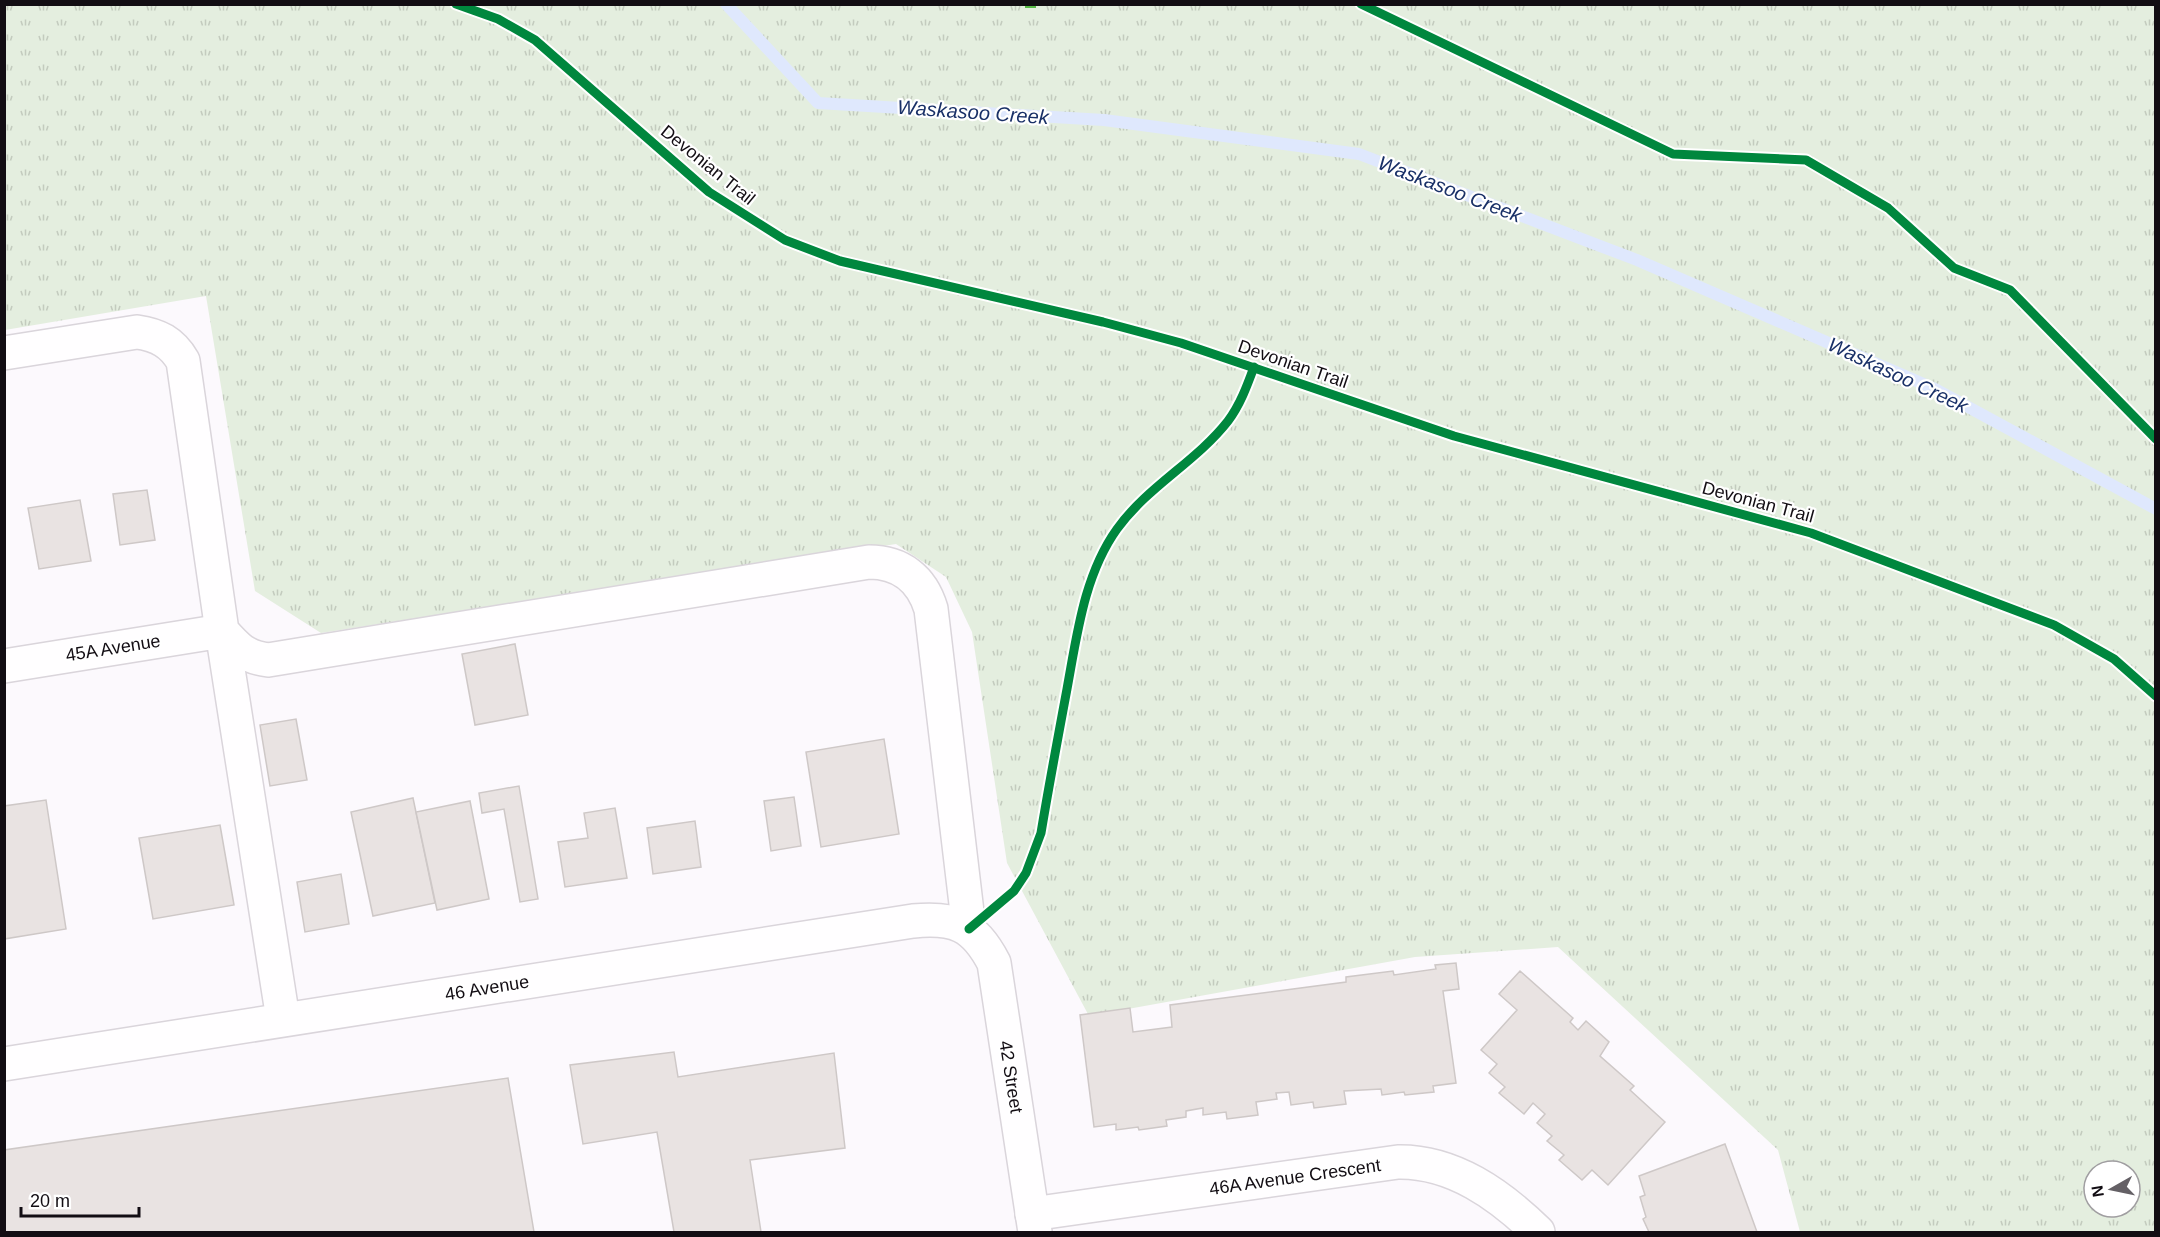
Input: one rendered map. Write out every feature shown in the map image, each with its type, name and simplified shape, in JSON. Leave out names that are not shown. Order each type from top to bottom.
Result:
[{"type":"street","points":[[4,353],[137,332],[153,334],[176,350],[183,361],[222,631],[283,1019]]},
{"type":"street","points":[[222,631],[239,651],[253,658],[268,660],[869,562],[890,564],[903,570],[920,583],[931,609],[969,929]]},
{"type":"street","name":"45A Avenue","points":[[4,666],[222,631]]},
{"type":"street","name":"46 Avenue","points":[[4,1064],[913,921],[946,920],[969,929]]},
{"type":"street","name":"42 Street","points":[[969,929],[981,940],[994,963],[1034,1223]]},
{"type":"street","name":"46A Avenue Crescent","points":[[1034,1223],[1398,1162],[1423,1161],[1450,1170],[1479,1185],[1522,1216],[1538,1233]]},
{"type":"green space","points":[[5,5],[2155,5],[2155,1232],[1800,1232],[1778,1150],[1558,947],[1415,957],[1089,1016],[1007,863],[972,632],[946,577],[896,544],[321,633],[255,591],[206,296],[5,330]]},
{"type":"building","points":[[147,490],[155,540],[120,545],[113,494]]},
{"type":"building","points":[[80,500],[91,561],[39,569],[28,508]]},
{"type":"building","points":[[515,644],[528,715],[475,725],[462,654]]},
{"type":"building","points":[[296,719],[307,780],[270,786],[260,725]]},
{"type":"building","points":[[884,739],[899,834],[821,847],[806,752]]},
{"type":"building","points":[[519,786],[538,899],[520,902],[504,809],[482,813],[479,793]]},
{"type":"building","points":[[794,797],[801,846],[771,851],[764,801]]},
{"type":"building","points":[[413,798],[435,903],[373,916],[351,812]]},
{"type":"building","points":[[46,800],[66,929],[4,939],[4,806]]},
{"type":"building","points":[[470,801],[489,899],[437,910],[416,812]]},
{"type":"building","points":[[615,808],[627,878],[565,887],[558,842],[588,838],[584,813]]},
{"type":"building","points":[[695,821],[701,867],[653,874],[647,828]]},
{"type":"building","points":[[220,825],[234,905],[153,919],[139,838]]},
{"type":"building","points":[[341,874],[349,924],[305,932],[297,882]]},
{"type":"building","points":[[1456,963],[1459,989],[1443,991],[1456,1083],[1433,1086],[1434,1092],[1405,1095],[1404,1092],[1382,1095],[1381,1089],[1344,1091],[1346,1104],[1314,1108],[1313,1102],[1291,1105],[1289,1092],[1276,1093],[1277,1099],[1256,1102],[1258,1115],[1227,1119],[1226,1112],[1203,1115],[1203,1108],[1186,1111],[1186,1117],[1166,1120],[1167,1126],[1139,1130],[1138,1127],[1116,1130],[1116,1124],[1094,1127],[1080,1015],[1130,1008],[1133,1032],[1172,1027],[1170,1005],[1346,982],[1346,977],[1393,971],[1394,975],[1436,969],[1435,965]]},
{"type":"building","points":[[1520,971],[1573,1018],[1570,1022],[1578,1030],[1586,1021],[1609,1042],[1600,1056],[1634,1086],[1630,1090],[1665,1122],[1608,1185],[1592,1170],[1582,1180],[1559,1160],[1564,1155],[1547,1141],[1552,1136],[1537,1123],[1545,1114],[1533,1103],[1524,1114],[1499,1093],[1505,1087],[1489,1073],[1497,1064],[1481,1050],[1517,1010],[1499,994]]},
{"type":"building","points":[[674,1052],[678,1077],[834,1053],[845,1148],[750,1160],[761,1232],[674,1232],[657,1132],[583,1144],[570,1065]]},
{"type":"building","points":[[508,1078],[534,1232],[4,1232],[4,1150]]},
{"type":"building","points":[[1725,1144],[1757,1232],[1649,1232],[1643,1219],[1646,1217],[1640,1197],[1645,1195],[1639,1176]]},
{"type":"waterway","name":"Waskasoo Creek","points":[[726,4],[818,103],[1104,120],[1359,154],[1637,260],[1935,389],[2156,509]]},
{"type":"marked path","points":[[1025,4],[1036,4]]},
{"type":"cycle path","name":"Devonian Trail","points":[[456,4],[498,19],[535,40],[709,192],[785,240],[840,261],[1103,322],[1181,343],[1454,436],[1811,533],[2054,625],[2114,659],[2156,696]]},
{"type":"cycle path","points":[[1361,4],[1673,154],[1806,160],[1888,208],[1954,268],[2010,290],[2156,439]]},
{"type":"cycle path","name":"Devonian Trail","points":[[969,929],[1014,891],[1026,873],[1041,833],[1083,606],[1106,547],[1129,514],[1202,449],[1228,421],[1240,402],[1254,367]]}]
